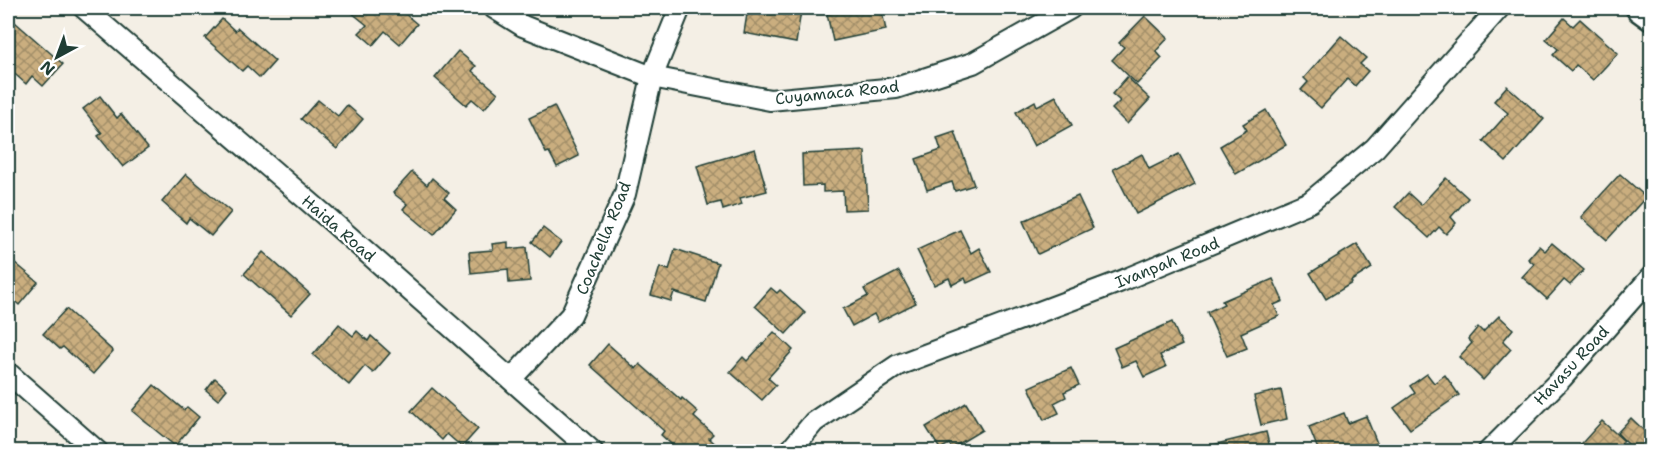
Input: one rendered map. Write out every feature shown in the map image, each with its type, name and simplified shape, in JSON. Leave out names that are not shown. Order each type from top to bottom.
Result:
[{"type":"street","name":"Haida Road","points":[[84,8],[337,226],[593,452]]},
{"type":"street","name":"Cuyamaca Road","points":[[494,8],[523,26],[651,77],[770,100],[896,87],[973,63],[1071,8]]},
{"type":"street","name":"Coachella Road","points":[[511,379],[571,315],[624,194],[651,77],[680,8]]},
{"type":"street","name":"Ivanpah Road","points":[[789,452],[814,422],[898,365],[1119,282],[1310,202],[1375,148],[1500,8]]},
{"type":"street","points":[[1641,8],[1652,16]]},
{"type":"street","name":"Havasu Road","points":[[1488,452],[1562,378],[1652,276]]},
{"type":"street","points":[[8,373],[98,452]]},
{"type":"building","points":[[346,8],[398,8],[417,24],[400,44],[385,31],[373,45],[359,33],[367,25]]},
{"type":"building","points":[[748,8],[788,8],[801,11],[796,43],[744,33]]},
{"type":"building","points":[[855,8],[881,8],[886,30],[833,41],[827,14]]},
{"type":"building","points":[[8,16],[63,64],[43,86],[32,76],[26,84],[8,68]]},
{"type":"building","points":[[1145,16],[1168,38],[1156,51],[1162,58],[1137,84],[1112,60],[1124,47],[1119,43]]},
{"type":"building","points":[[1564,18],[1573,26],[1580,19],[1618,53],[1593,80],[1576,65],[1571,71],[1553,55],[1558,49],[1546,39]]},
{"type":"building","points":[[222,19],[235,31],[238,28],[275,61],[260,78],[247,66],[242,71],[205,38]]},
{"type":"building","points":[[1341,36],[1366,58],[1360,64],[1368,71],[1355,86],[1347,79],[1321,108],[1301,90],[1308,82],[1304,78]]},
{"type":"building","points":[[458,51],[476,66],[472,71],[498,93],[484,109],[472,99],[466,105],[435,78]]},
{"type":"building","points":[[1127,77],[1150,99],[1127,124],[1112,109],[1120,101],[1112,94]]},
{"type":"building","points":[[1507,86],[1544,119],[1506,162],[1483,141],[1508,113],[1494,101]]},
{"type":"building","points":[[100,96],[117,118],[121,114],[148,148],[123,167],[98,136],[102,133],[83,109]]},
{"type":"building","points":[[1056,96],[1072,125],[1034,146],[1016,112],[1035,101],[1037,106]]},
{"type":"building","points":[[318,100],[338,116],[347,105],[363,119],[337,149],[301,119]]},
{"type":"building","points":[[554,106],[579,156],[557,167],[549,152],[546,153],[529,118]]},
{"type":"building","points":[[1266,110],[1286,145],[1236,174],[1220,146],[1247,130],[1243,124]]},
{"type":"building","points":[[955,132],[974,185],[955,191],[952,182],[927,190],[916,159],[941,150],[937,138]]},
{"type":"building","points":[[755,149],[767,191],[740,198],[742,204],[723,210],[721,202],[708,205],[697,166]]},
{"type":"building","points":[[865,151],[868,209],[844,210],[843,191],[823,192],[823,185],[803,186],[802,154]]},
{"type":"building","points":[[1142,154],[1149,169],[1179,154],[1195,184],[1136,214],[1113,169]]},
{"type":"building","points":[[412,172],[427,185],[432,178],[449,193],[444,198],[456,209],[434,235],[403,209],[407,204],[393,193]]},
{"type":"building","points":[[186,174],[231,212],[211,236],[189,218],[186,223],[162,202]]},
{"type":"building","points":[[1620,174],[1646,197],[1607,240],[1581,217]]},
{"type":"building","points":[[1446,178],[1468,198],[1451,217],[1456,223],[1446,234],[1439,227],[1429,238],[1395,207],[1408,193],[1421,205]]},
{"type":"building","points":[[1078,196],[1093,228],[1038,254],[1023,221]]},
{"type":"building","points":[[543,228],[561,242],[550,257],[532,242]]},
{"type":"building","points":[[960,230],[971,253],[979,248],[991,272],[967,283],[965,278],[952,285],[949,278],[934,285],[917,250]]},
{"type":"building","points":[[508,242],[508,249],[527,247],[530,281],[509,283],[508,269],[471,273],[469,252],[493,250],[492,244]]},
{"type":"building","points":[[1552,243],[1584,270],[1570,285],[1564,280],[1547,299],[1522,277],[1534,264],[1528,259],[1539,246],[1545,251]]},
{"type":"building","points":[[1357,244],[1372,268],[1326,299],[1310,273]]},
{"type":"building","points":[[675,249],[718,263],[706,302],[674,292],[671,301],[651,295],[660,267],[669,270]]},
{"type":"building","points":[[263,252],[310,294],[291,315],[244,274]]},
{"type":"building","points":[[8,257],[38,282],[19,305],[8,295]]},
{"type":"building","points":[[899,271],[916,303],[878,322],[874,314],[852,326],[843,309],[868,296],[864,289]]},
{"type":"building","points":[[1273,279],[1283,301],[1274,305],[1279,316],[1241,333],[1247,348],[1227,356],[1207,312],[1224,304],[1222,301]]},
{"type":"building","points":[[771,288],[777,293],[780,290],[805,313],[786,334],[755,306]]},
{"type":"building","points":[[66,309],[113,351],[93,374],[63,347],[60,349],[43,334]]},
{"type":"building","points":[[1499,316],[1513,329],[1503,341],[1511,349],[1483,380],[1459,357],[1472,343],[1468,339],[1478,327],[1483,332]]},
{"type":"building","points":[[1172,322],[1182,345],[1160,355],[1166,367],[1144,377],[1136,361],[1122,367],[1114,348]]},
{"type":"building","points":[[339,324],[353,336],[357,331],[368,341],[371,336],[390,353],[373,373],[365,366],[349,385],[313,355]]},
{"type":"building","points":[[774,332],[793,350],[768,378],[776,385],[762,400],[730,372],[743,357],[747,361]]},
{"type":"building","points":[[608,344],[636,369],[640,364],[698,412],[694,417],[713,434],[709,438],[724,452],[680,452],[661,435],[664,431],[590,365]]},
{"type":"building","points":[[1071,368],[1079,385],[1064,392],[1066,397],[1054,403],[1059,413],[1044,420],[1029,387]]},
{"type":"building","points":[[1427,374],[1434,383],[1445,375],[1459,395],[1410,429],[1394,408],[1415,393],[1410,386]]},
{"type":"building","points":[[215,378],[227,389],[218,400],[206,390]]},
{"type":"building","points":[[154,385],[184,410],[187,407],[199,417],[175,446],[132,411]]},
{"type":"building","points":[[432,388],[478,429],[462,447],[447,434],[442,440],[411,411]]},
{"type":"building","points":[[1281,390],[1287,419],[1261,425],[1254,396]]},
{"type":"building","points":[[966,403],[982,430],[952,448],[949,444],[940,449],[926,427]]},
{"type":"building","points":[[1344,413],[1348,423],[1366,416],[1377,443],[1357,452],[1319,452],[1309,427]]},
{"type":"building","points":[[1631,418],[1652,438],[1652,452],[1636,452],[1617,433]]},
{"type":"building","points":[[1602,421],[1624,441],[1614,452],[1574,452]]},
{"type":"building","points":[[1266,432],[1271,452],[1209,452],[1208,446]]}]
